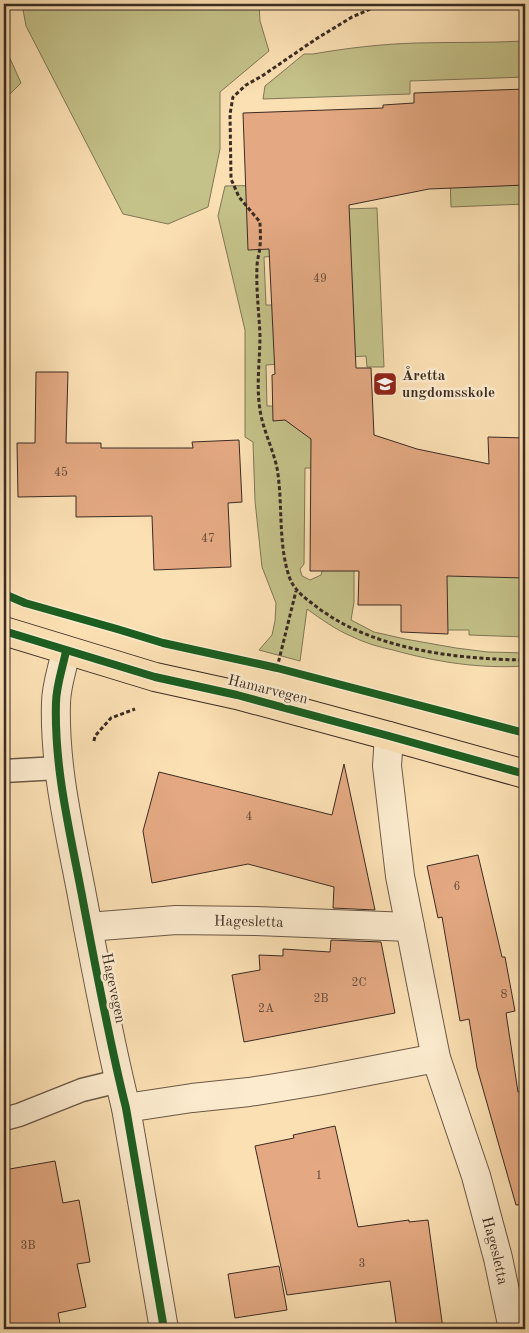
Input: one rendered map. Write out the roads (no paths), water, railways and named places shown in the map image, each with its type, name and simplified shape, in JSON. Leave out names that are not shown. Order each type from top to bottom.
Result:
[{"type":"main road","name":"Hamarvegen","points":[[4,631],[155,677],[237,695],[525,774]]},
{"type":"street","name":"Hagevegen","points":[[66,651],[56,700],[58,768],[88,928],[126,1108],[164,1329]]},
{"type":"street","name":"Hagesletta","points":[[389,736],[387,766],[400,876],[436,1058],[476,1176],[498,1258],[513,1329]]},
{"type":"street","name":"Hagesletta","points":[[88,928],[176,920],[410,927]]},
{"type":"street","points":[[126,1108],[256,1091],[436,1058]]},
{"type":"lane","points":[[4,771],[58,768]]},
{"type":"lane","points":[[4,1119],[82,1090],[119,1081]]},
{"type":"place","name":"Åretta ungdomsskole","points":[[385,384]]}]
